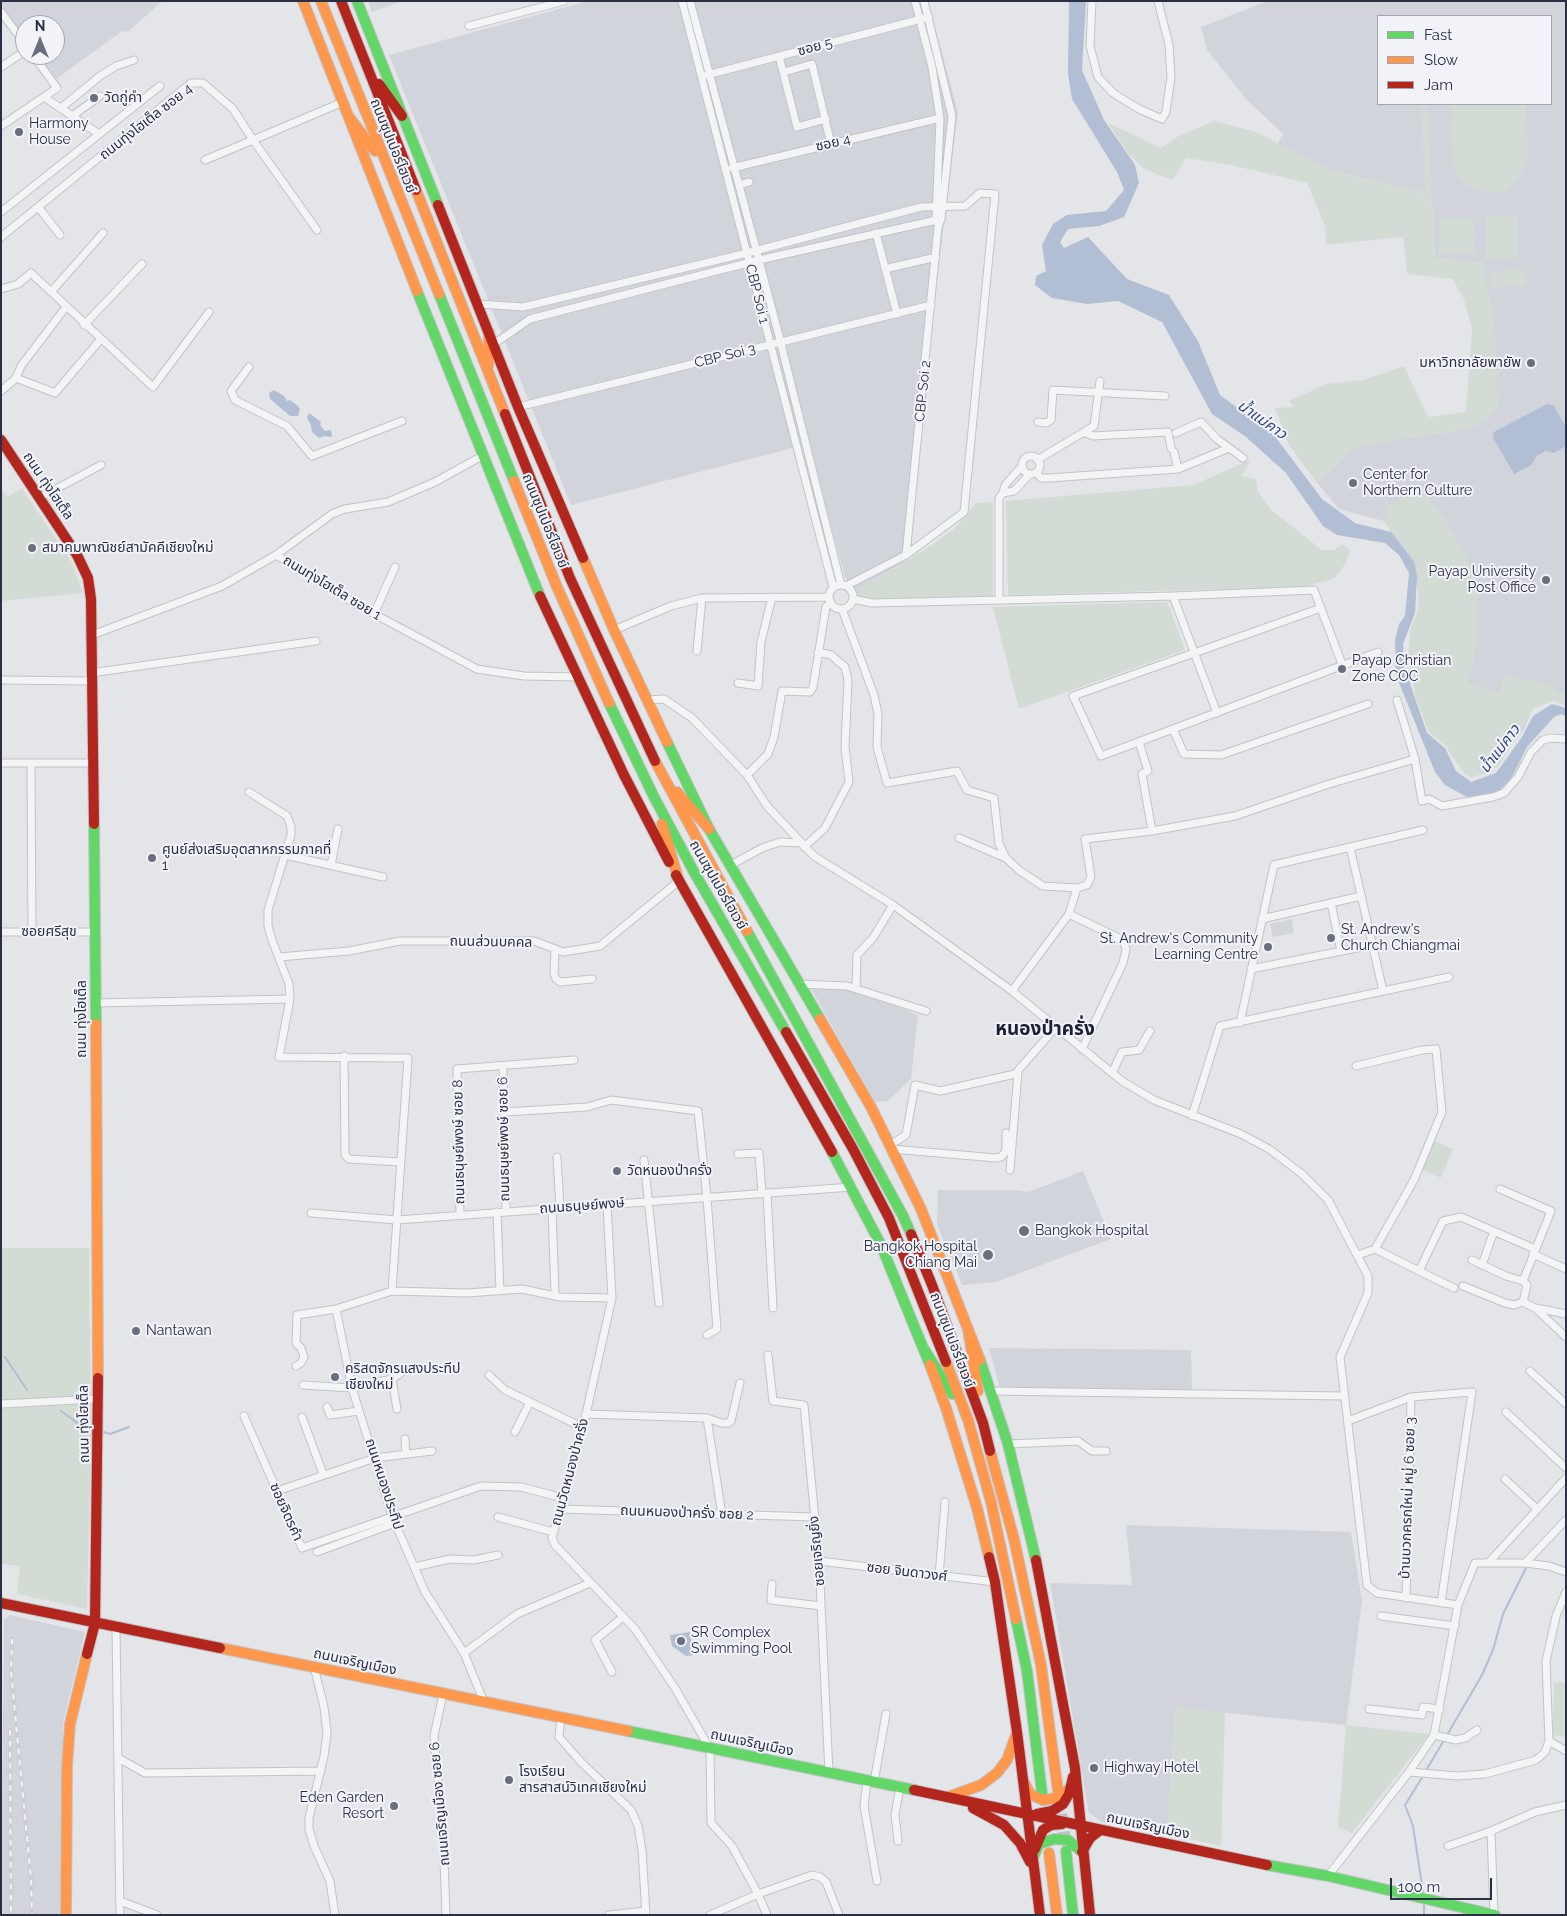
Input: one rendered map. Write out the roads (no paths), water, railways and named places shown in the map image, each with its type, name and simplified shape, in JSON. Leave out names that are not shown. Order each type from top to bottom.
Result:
[{"type":"main road","points":[[303,1],[482,456],[540,596],[624,774],[679,881],[852,1187],[881,1245],[924,1349],[972,1489],[995,1582],[1017,1732],[1040,1915]]},
{"type":"main road","name":"ถนนซุปเปอร์ไฮเวย์","points":[[321,1],[557,587],[654,797],[699,881],[853,1149],[889,1218],[968,1420],[991,1502],[1018,1621],[1037,1738],[1042,1793]]},
{"type":"main road","name":"ถนนซุปเปอร์ไฮเวย์","points":[[341,1],[487,373],[570,578],[660,772],[903,1216],[932,1285],[983,1423],[1028,1598],[1041,1665],[1058,1791]]},
{"type":"main road","points":[[357,1],[479,304],[518,407],[614,630],[709,829],[891,1147],[921,1209],[968,1329],[1008,1444],[1043,1589],[1075,1768],[1082,1852],[1090,1915]]},
{"type":"main road","points":[[368,70],[402,116]]},
{"type":"main road","points":[[349,117],[385,162]]},
{"type":"main road","points":[[487,373],[489,332]]},
{"type":"main road","name":"ถนน ทุ่งโฮเต็ล","points":[[1,440],[77,555],[88,578],[91,594],[96,932],[98,1439],[95,1623],[70,1724],[67,1766],[66,1915]]},
{"type":"main road","points":[[660,772],[709,829]]},
{"type":"main road","points":[[654,797],[679,881]]},
{"type":"main road","points":[[968,1329],[983,1423]]},
{"type":"main road","points":[[924,1349],[968,1420]]},
{"type":"main road","name":"ถนนเจริญเมือง","points":[[1,1603],[1328,1876],[1495,1915]]},
{"type":"main road","points":[[78,1619],[91,1637],[114,1627]]},
{"type":"main road","points":[[947,1797],[981,1784],[997,1773],[1007,1760],[1017,1732]]},
{"type":"main road","points":[[1027,1815],[1047,1813],[1056,1809],[1065,1801],[1072,1786],[1075,1768]]},
{"type":"main road","points":[[1022,1777],[1030,1794],[1043,1800],[1058,1798],[1072,1786]]},
{"type":"main road","points":[[947,1797],[982,1812],[1004,1825],[1033,1860]]},
{"type":"main road","points":[[1033,1860],[1040,1834],[1047,1828],[1058,1824],[1080,1825]]},
{"type":"main road","points":[[1082,1852],[1088,1840],[1100,1830]]},
{"type":"main road","points":[[1033,1860],[1042,1842],[1059,1839],[1073,1843],[1082,1852]]},
{"type":"main road","points":[[1066,1851],[1073,1915]]},
{"type":"main road","points":[[1049,1853],[1057,1915]]},
{"type":"street","points":[[469,26],[564,1]]},
{"type":"street","name":"CBP Soi 1","points":[[682,1],[833,587]]},
{"type":"street","name":"CBP Soi 1","points":[[690,1],[844,585]]},
{"type":"street","name":"CBP Soi 2","points":[[906,555],[936,257],[940,118],[932,66],[915,1]]},
{"type":"street","name":"CBP Soi 2","points":[[924,1],[952,110],[938,205]]},
{"type":"street","points":[[1092,1],[1090,46],[1098,77],[1113,93],[1139,110],[1162,119],[1166,112],[1171,77],[1169,45],[1158,1]]},
{"type":"street","points":[[1,12],[15,31]]},
{"type":"street","name":"ซอย 5","points":[[701,76],[929,17]]},
{"type":"street","points":[[779,56],[797,127],[826,119]]},
{"type":"street","points":[[1,67],[15,58]]},
{"type":"street","points":[[61,108],[100,76],[116,66],[134,60]]},
{"type":"street","points":[[784,72],[812,64],[831,144]]},
{"type":"street","points":[[1,126],[58,88],[40,65]]},
{"type":"street","name":"ถนนทุ่งโฮเต็ล ซอย 4","points":[[1,237],[191,83],[203,83],[233,109],[318,230]]},
{"type":"street","points":[[1,212],[160,86]]},
{"type":"street","points":[[72,116],[100,96]]},
{"type":"street","points":[[44,98],[100,134]]},
{"type":"street","points":[[205,160],[343,102]]},
{"type":"street","name":"ซอย 4","points":[[725,170],[940,118]]},
{"type":"street","points":[[739,185],[749,182]]},
{"type":"street","points":[[479,304],[523,307],[938,205],[965,206],[980,193],[995,194],[964,512],[906,555],[844,585],[833,587],[826,608],[813,687],[810,692],[782,690],[774,737],[768,754],[747,775]]},
{"type":"street","points":[[39,208],[60,235]]},
{"type":"street","points":[[494,344],[530,319],[749,262],[938,219]]},
{"type":"street","points":[[51,292],[103,233]]},
{"type":"street","points":[[876,233],[897,314]]},
{"type":"street","points":[[885,270],[936,257]]},
{"type":"street","points":[[84,325],[142,264]]},
{"type":"street","points":[[1,290],[18,284],[31,273],[100,340],[153,387],[209,312]]},
{"type":"street","name":"CBP Soi 3","points":[[518,407],[931,305]]},
{"type":"street","points":[[1,391],[16,378],[21,366],[66,307]]},
{"type":"street","points":[[523,307],[530,319]]},
{"type":"street","points":[[16,378],[55,393],[100,340]]},
{"type":"street","points":[[249,367],[231,390],[235,400],[286,426],[312,456],[402,421]]},
{"type":"street","points":[[1004,493],[1005,484],[1028,457],[1038,460],[1086,433],[1094,426],[1100,381]]},
{"type":"street","points":[[1038,422],[1046,423],[1051,420],[1054,390],[1165,396]]},
{"type":"street","points":[[1176,433],[1200,422],[1243,458]]},
{"type":"street","points":[[1086,433],[1093,436],[1168,432],[1178,469]]},
{"type":"street","points":[[1022,466],[1025,471],[1041,478],[1178,469],[1229,448]]},
{"type":"street","points":[[276,555],[332,514],[345,509],[388,502],[435,482],[482,456]]},
{"type":"street","points":[[999,600],[999,498],[1004,493],[1014,491],[1039,468],[1038,460]]},
{"type":"street","points":[[39,498],[101,466]]},
{"type":"street","points":[[809,492],[818,490]]},
{"type":"street","name":"ถนนทุ่งโฮเต็ล ซอย 1","points":[[92,635],[222,586],[276,555],[374,614],[478,669],[524,676],[578,677]]},
{"type":"street","points":[[374,614],[395,567]]},
{"type":"street","points":[[830,600],[836,608],[842,609],[848,606],[853,599],[851,590],[844,585]]},
{"type":"street","points":[[853,599],[872,603],[1173,596],[1314,590],[1342,664]]},
{"type":"street","points":[[1173,596],[1217,713]]},
{"type":"street","points":[[614,630],[671,606],[702,598],[772,597],[830,600]]},
{"type":"street","points":[[738,683],[758,686],[762,642],[772,597]]},
{"type":"street","points":[[697,651],[702,598]]},
{"type":"street","points":[[1321,608],[1073,696],[1101,756],[1378,652]]},
{"type":"street","points":[[842,609],[874,695],[878,714],[877,747],[887,783],[956,771],[967,790],[994,798],[999,844],[1006,858]]},
{"type":"street","points":[[1,680],[91,677],[316,640]]},
{"type":"street","points":[[729,866],[762,848],[780,842],[803,845],[825,828],[849,782],[845,730],[848,680],[845,667],[831,655],[818,652]]},
{"type":"street","points":[[647,700],[664,699],[692,718],[747,775],[766,806],[803,845],[828,866],[893,905],[1012,991],[1112,1073],[1154,1100],[1241,1134],[1269,1149],[1302,1174],[1328,1200],[1368,1276],[1368,1293],[1340,1352],[1367,1585],[1377,1593],[1458,1605]]},
{"type":"street","points":[[1397,700],[1415,759],[1422,801],[1429,799],[1442,806],[1461,804],[1504,793],[1518,776],[1532,752],[1543,740],[1551,738],[1566,739]]},
{"type":"street","points":[[1173,729],[1184,754],[1220,755],[1368,704]]},
{"type":"street","points":[[1139,742],[1148,771],[1142,774],[1152,831]]},
{"type":"street","points":[[959,838],[1006,858],[1020,871],[1043,886],[1077,888],[1087,885],[1091,877],[1085,838],[1152,831],[1235,816],[1329,784],[1415,759]]},
{"type":"street","points":[[1,762],[93,763]]},
{"type":"street","points":[[31,763],[32,932]]},
{"type":"street","points":[[249,792],[287,816],[291,835],[268,910],[268,926],[289,984],[290,999],[279,1057],[344,1056],[408,1058],[392,1291]]},
{"type":"street","points":[[331,865],[338,829]]},
{"type":"street","points":[[1240,1023],[1274,865],[1423,830]]},
{"type":"street","points":[[1350,847],[1383,991]]},
{"type":"street","points":[[285,855],[383,877]]},
{"type":"street","name":"ถนนส่วนบคคล","points":[[279,957],[349,951],[400,941],[534,940],[563,952],[600,946],[679,881]]},
{"type":"street","points":[[1012,991],[1069,914],[1077,888]]},
{"type":"street","points":[[1262,919],[1361,896]]},
{"type":"street","points":[[1331,903],[1340,951]]},
{"type":"street","points":[[856,988],[858,955],[873,938],[893,905]]},
{"type":"street","points":[[1069,914],[1123,940],[1126,949],[1123,963],[1082,1049]]},
{"type":"street","name":"ซอยศรีสุข","points":[[1,932],[96,932]]},
{"type":"street","points":[[1252,969],[1372,945]]},
{"type":"street","points":[[555,949],[554,974],[556,979],[560,982],[592,979]]},
{"type":"street","points":[[1192,1116],[1220,1026],[1449,977]]},
{"type":"street","points":[[798,984],[856,988],[926,1011]]},
{"type":"street","points":[[95,1003],[290,999]]},
{"type":"street","points":[[1010,1170],[1018,1072],[1056,1027]]},
{"type":"street","points":[[1112,1073],[1122,1052],[1139,1050],[1150,1030]]},
{"type":"street","points":[[1356,1066],[1422,1050],[1436,1050],[1442,1112],[1414,1180],[1375,1249],[1358,1255]]},
{"type":"street","points":[[344,1056],[345,1155],[349,1158],[400,1162]]},
{"type":"street","points":[[502,1066],[574,1060]]},
{"type":"street","name":"ถนนธนุษย์พงษ์ ซอย 8","points":[[460,1215],[457,1069],[502,1066]]},
{"type":"street","name":"ถนนธนุษย์พงษ์ ซอย 6","points":[[502,1066],[506,1212]]},
{"type":"street","points":[[891,1147],[906,1135],[915,1085],[940,1091],[1018,1072]]},
{"type":"street","points":[[504,1112],[587,1107],[611,1100],[698,1111],[717,1329],[707,1335]]},
{"type":"street","points":[[891,1147],[996,1158],[1001,1157],[1006,1151],[1006,1133]]},
{"type":"street","points":[[738,1154],[760,1153],[773,1308]]},
{"type":"street","points":[[557,1157],[560,1208]]},
{"type":"street","points":[[644,1160],[659,1303]]},
{"type":"street","name":"ถนนธนุษย์พงษ์","points":[[311,1214],[397,1220],[852,1187]]},
{"type":"street","points":[[1500,1189],[1551,1210],[1522,1281]]},
{"type":"street","name":"ถนนวัดหนองป่าครั่ง","points":[[607,1205],[612,1302],[586,1414],[552,1538],[554,1544],[590,1584],[635,1629],[676,1688],[710,1749]]},
{"type":"street","points":[[552,1209],[555,1295]]},
{"type":"street","points":[[497,1212],[500,1291]]},
{"type":"street","points":[[1419,1271],[1443,1221],[1461,1217],[1494,1231],[1566,1269]]},
{"type":"street","points":[[1482,1265],[1494,1231]]},
{"type":"street","points":[[1375,1249],[1454,1288]]},
{"type":"street","points":[[1472,1260],[1506,1276],[1522,1281],[1527,1285],[1523,1302]]},
{"type":"street","points":[[1463,1286],[1505,1303],[1514,1305],[1523,1302],[1535,1308],[1566,1314]]},
{"type":"street","points":[[296,1366],[301,1363],[304,1357],[301,1348],[296,1343],[296,1316],[336,1309],[392,1291],[467,1293],[535,1290],[555,1295],[612,1302]]},
{"type":"street","points":[[1535,1308],[1566,1337]]},
{"type":"street","name":"ถนนหนองประทีป","points":[[336,1309],[352,1388],[376,1458],[393,1519],[425,1592],[464,1653],[484,1702]]},
{"type":"street","name":"ซอยเจริญยิ่ง","points":[[768,1355],[773,1401],[804,1405],[819,1562],[829,1773]]},
{"type":"street","points":[[303,1385],[352,1388],[392,1379],[405,1370]]},
{"type":"street","points":[[1530,1371],[1566,1404]]},
{"type":"street","points":[[489,1375],[505,1390],[582,1427]]},
{"type":"street","points":[[392,1379],[397,1408]]},
{"type":"street","points":[[586,1414],[707,1418],[721,1423],[730,1421],[740,1383]]},
{"type":"street","points":[[991,1391],[1344,1396]]},
{"type":"street","points":[[1348,1421],[1411,1398],[1472,1392],[1441,1603]]},
{"type":"street","name":"บ้านบวกครกใหม่ หมู่ 6 ซอย 3","points":[[1406,1598],[1411,1398]]},
{"type":"street","points":[[1,1404],[97,1399]]},
{"type":"street","points":[[515,1432],[530,1402]]},
{"type":"street","points":[[328,1407],[330,1415],[359,1411]]},
{"type":"street","points":[[1506,1412],[1566,1468]]},
{"type":"street","name":"ซอยจิตรคำ","points":[[244,1416],[302,1548],[393,1519]]},
{"type":"street","points":[[302,1417],[323,1474]]},
{"type":"street","points":[[707,1418],[722,1515]]},
{"type":"street","points":[[405,1439],[406,1454]]},
{"type":"street","points":[[1008,1444],[1078,1441],[1090,1450],[1106,1451]]},
{"type":"street","points":[[277,1492],[323,1474],[376,1458],[432,1451]]},
{"type":"street","points":[[1490,1561],[1566,1478]]},
{"type":"street","points":[[1505,1479],[1537,1509]]},
{"type":"street","points":[[317,1552],[393,1519],[481,1486],[521,1486],[563,1498]]},
{"type":"street","points":[[939,1576],[945,1502]]},
{"type":"street","name":"ถนนหนองป่าครั่ง ซอย 2","points":[[560,1509],[814,1517]]},
{"type":"street","points":[[498,1517],[553,1532]]},
{"type":"street","points":[[1525,1563],[1566,1520]]},
{"type":"street","points":[[414,1567],[450,1560],[474,1560],[498,1555]]},
{"type":"street","points":[[1328,1876],[1409,1772],[1434,1735],[1458,1605],[1475,1563],[1490,1561],[1525,1563],[1549,1566],[1566,1572]]},
{"type":"street","name":"ซอย จินดาวงศ์","points":[[819,1562],[995,1582]]},
{"type":"street","points":[[464,1653],[517,1614],[590,1584]]},
{"type":"street","points":[[772,1584],[770,1600],[821,1606]]},
{"type":"street","points":[[1409,1772],[1457,1776],[1485,1774],[1527,1763],[1540,1757],[1549,1741],[1546,1662],[1556,1616],[1566,1592]]},
{"type":"street","points":[[1381,1616],[1455,1626]]},
{"type":"street","points":[[612,1672],[595,1640],[623,1618]]},
{"type":"street","points":[[114,1627],[120,1759],[120,1915]]},
{"type":"street","points":[[314,1668],[326,1722],[326,1745],[309,1818],[309,1828],[314,1846],[330,1881],[335,1915]]},
{"type":"street","name":"ถนนเจริญเมือง ซอย 6","points":[[443,1694],[434,1736],[444,1833],[446,1915]]},
{"type":"street","points":[[1369,1709],[1422,1715],[1423,1707],[1440,1709]]},
{"type":"street","points":[[877,1882],[864,1806],[886,1714]]},
{"type":"street","points":[[561,1718],[559,1736],[581,1762],[631,1810],[638,1826],[642,1850],[646,1913],[609,1915]]},
{"type":"street","points":[[1434,1735],[1456,1740],[1477,1730]]},
{"type":"street","points":[[1549,1741],[1566,1751]]},
{"type":"street","points":[[710,1749],[709,1818],[711,1823],[732,1846],[758,1894],[766,1915]]},
{"type":"street","points":[[120,1759],[144,1773],[321,1771]]},
{"type":"street","points":[[898,1841],[895,1816],[900,1787]]},
{"type":"street","points":[[1448,1846],[1491,1831],[1535,1812],[1566,1805]]},
{"type":"street","points":[[1491,1831],[1495,1915]]},
{"type":"street","points":[[710,1915],[758,1894],[812,1875],[820,1877],[826,1882],[838,1915]]},
{"type":"street","points":[[120,1901],[157,1915]]},
{"type":"water","points":[[1069,1],[1086,1],[1082,70],[1104,120],[1135,165],[1139,183],[1124,217],[1099,226],[1068,229],[1060,242],[1064,248],[1088,237],[1127,279],[1169,295],[1198,341],[1220,395],[1274,435],[1322,499],[1355,523],[1391,532],[1414,562],[1417,576],[1415,613],[1403,644],[1404,666],[1427,733],[1445,748],[1456,771],[1471,782],[1496,773],[1522,737],[1533,716],[1552,704],[1566,708],[1566,716],[1561,714],[1554,717],[1527,747],[1512,777],[1498,792],[1469,798],[1445,785],[1435,772],[1396,675],[1395,640],[1399,624],[1405,616],[1409,573],[1399,555],[1385,543],[1337,535],[1323,526],[1286,473],[1246,437],[1212,414],[1162,322],[1118,301],[1087,304],[1052,298],[1035,285],[1036,276],[1046,271],[1042,245],[1053,224],[1067,215],[1106,211],[1124,190],[1117,172],[1072,99],[1068,74]]},
{"type":"water","points":[[274,390],[284,396],[287,401],[290,400],[298,406],[300,409],[298,416],[290,416],[270,399],[269,393]]},
{"type":"water","points":[[1547,404],[1553,405],[1566,427],[1566,446],[1554,453],[1546,451],[1538,455],[1531,465],[1514,474],[1493,438],[1494,432]]},
{"type":"water","points":[[309,413],[321,422],[320,425],[325,431],[331,430],[332,437],[324,436],[319,438],[312,432],[307,418]]},
{"type":"water","name":"SR Complex Swimming Pool","points":[[690,1632],[693,1655],[686,1656],[672,1646],[670,1635]]},
{"type":"waterway","points":[[5,1357],[27,1390]]},
{"type":"waterway","points":[[61,1411],[83,1427],[94,1429]]},
{"type":"waterway","points":[[101,1431],[110,1434],[129,1427]]},
{"type":"waterway","points":[[1447,1735],[1482,1675],[1493,1650],[1503,1614],[1526,1568]]},
{"type":"waterway","points":[[1425,1772],[1443,1742]]},
{"type":"waterway","points":[[1423,1776],[1405,1805],[1413,1826],[1423,1892]]},
{"type":"waterway","points":[[1424,1905],[1424,1915]]},
{"type":"tunnel","points":[[1059,1796],[1066,1851]]},
{"type":"railway","points":[[12,1639],[11,1672],[31,1878],[32,1915]]},
{"type":"railway","points":[[10,1730],[11,1915]]},
{"type":"place","name":"วัดกู่คำ","points":[[94,98]]},
{"type":"place","name":"Harmony House","points":[[19,132]]},
{"type":"place","name":"มหาวิทยาลัยพายัพ","points":[[1531,363]]},
{"type":"place","name":"Center for Northern Culture","points":[[1353,483]]},
{"type":"place","name":"สมาคมพาณิชย์สามัคคีเชียงใหม่","points":[[32,548]]},
{"type":"place","name":"Payap University Post Office","points":[[1546,580]]},
{"type":"place","name":"Payap Christian Zone COC","points":[[1342,669]]},
{"type":"place","name":"ศูนย์ส่งเสริมอุตสาหกรรมภาคที่ 1","points":[[152,858]]},
{"type":"place","name":"St. Andrew's Church Chiangmai","points":[[1331,938]]},
{"type":"place","name":"St. Andrew's Community Learning Centre","points":[[1268,947]]},
{"type":"place","name":"วัดหนองป่าครั่ง","points":[[617,1171]]},
{"type":"place","name":"Bangkok Hospital","points":[[1024,1231]]},
{"type":"place","name":"Bangkok Hospital Chiang Mai","points":[[988,1255]]},
{"type":"place","name":"Nantawan","points":[[136,1331]]},
{"type":"place","name":"คริสตจักรแสงประทีป เชียงใหม่","points":[[335,1377]]},
{"type":"place","name":"SR Complex Swimming Pool","points":[[681,1641]]},
{"type":"place","name":"Highway Hotel","points":[[1094,1768]]},
{"type":"place","name":"โรงเรียน สารสาสน์วิเทศเชียงใหม่","points":[[509,1780]]},
{"type":"place","name":"Eden Garden Resort","points":[[394,1806]]},
{"type":"district","name":"หนองป่าครั่ง","points":[[1045,1029]]},
{"type":"water label","name":"น้ำแม่คาว","points":[[1262,420]]},
{"type":"water label","name":"น้ำแม่คาว","points":[[1500,749]]}]
